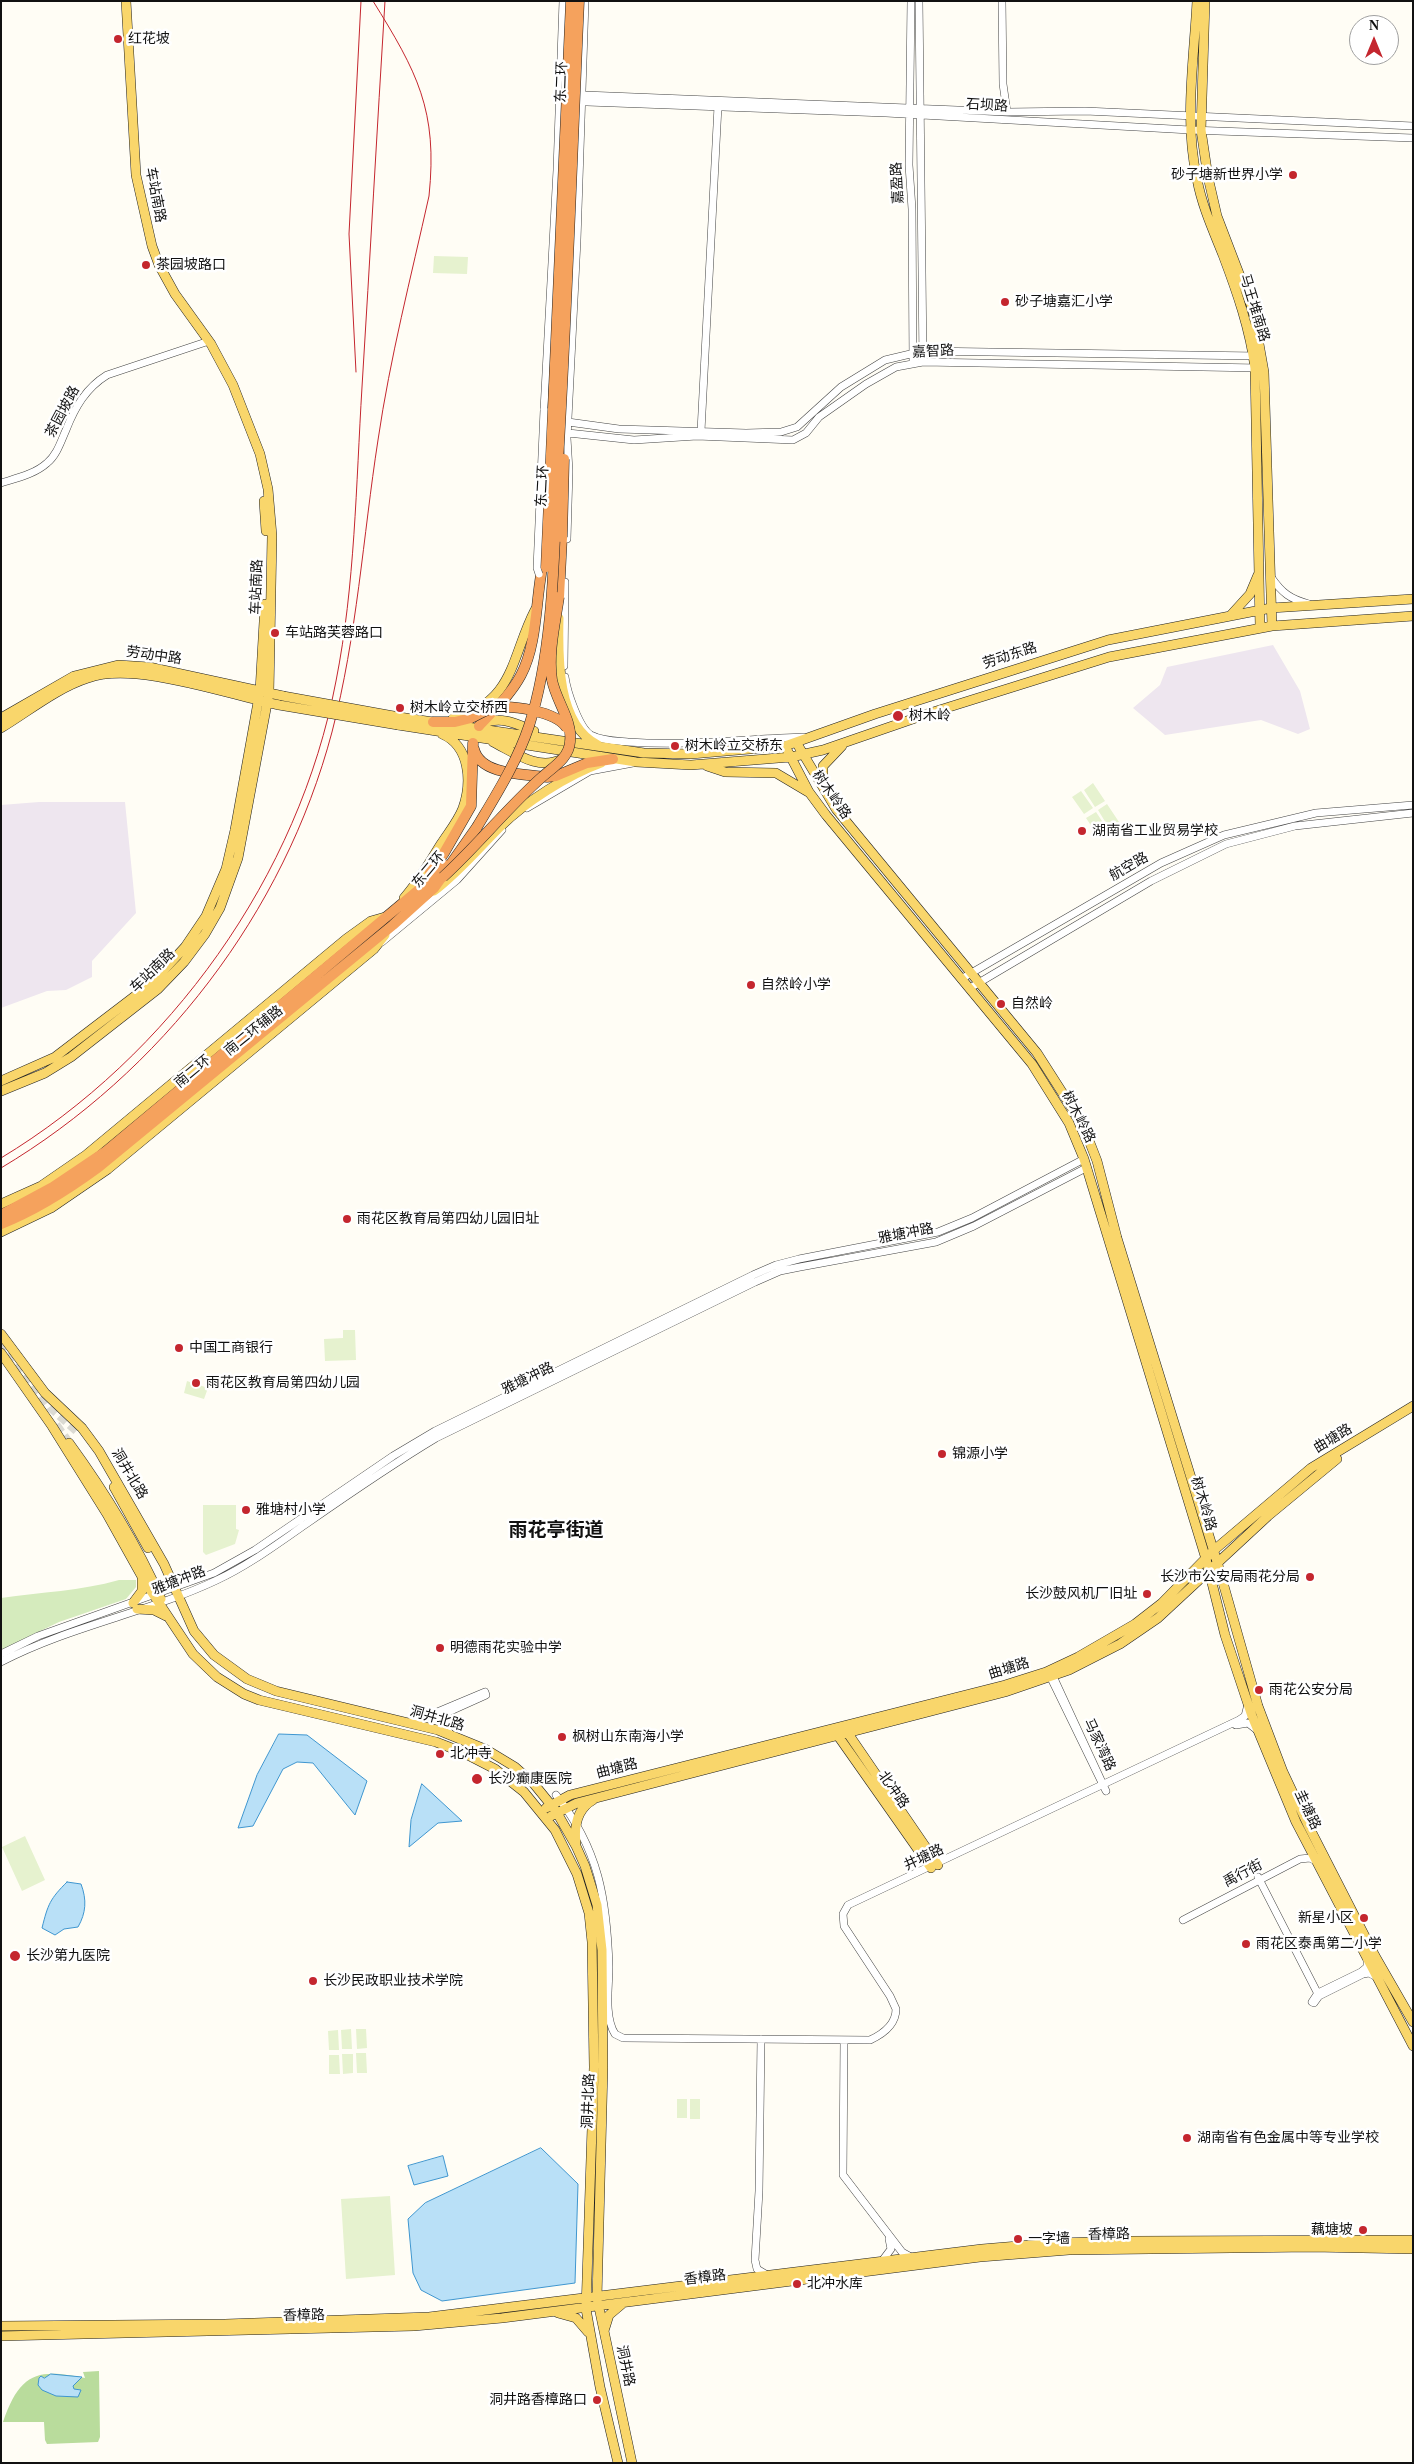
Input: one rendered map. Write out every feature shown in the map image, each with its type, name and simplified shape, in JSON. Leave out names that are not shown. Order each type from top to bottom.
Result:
[{"type":"highway","name":"东二环","points":[[385,917],[438,872],[458,846],[502,773],[520,734],[528,706],[541,634],[546,591],[562,96],[571,1]]},
{"type":"highway","name":"东二环","points":[[392,925],[424,899],[443,877],[465,846],[521,748],[534,705],[550,602],[565,419],[579,1]]},
{"type":"highway","points":[[443,877],[516,800],[562,759],[569,749],[575,731],[555,692],[551,671],[551,651],[559,597],[565,478],[565,419]]},
{"type":"highway","points":[[475,722],[516,684],[526,664],[536,618],[535,610],[540,574],[546,548]]},
{"type":"highway","points":[[434,727],[455,722],[475,722],[495,708],[519,709],[556,717],[575,731]]},
{"type":"highway","points":[[415,892],[444,853],[469,811],[473,796],[473,743],[475,754],[484,764],[530,775],[556,776],[587,763],[613,759]]},
{"type":"highway","name":"南二环","points":[[1,1215],[72,1176],[105,1152],[385,917]]},
{"type":"highway","name":"南二环","points":[[1,1224],[53,1197],[99,1167],[392,925]]},
{"type":"main road","name":"车站南路","points":[[121,1],[130,159],[140,220],[155,266],[163,283],[206,342]]},
{"type":"main road","name":"车站南路","points":[[1,1091],[57,1061],[158,989],[189,956],[213,921],[227,892],[238,858],[264,692],[266,536],[262,491],[248,437],[228,387],[206,342],[163,273],[144,218],[134,158],[126,1]]},
{"type":"main road","name":"马王堆南路","points":[[1197,1],[1190,130],[1196,179],[1203,203],[1240,299],[1258,356]]},
{"type":"main road","name":"马王堆南路","points":[[1205,1],[1201,130],[1208,177],[1217,216],[1253,310],[1260,368],[1272,626]]},
{"type":"main road","name":"马王堆南路","points":[[1260,368],[1260,628]]},
{"type":"main road","points":[[1230,616],[1250,594],[1259,573]]},
{"type":"main road","name":"劳动东路","points":[[620,750],[691,754],[785,746],[807,737],[1108,640],[1271,608],[1413,600]]},
{"type":"main road","points":[[434,727],[483,705],[506,683],[535,610]]},
{"type":"main road","points":[[399,721],[486,738],[636,762],[702,764],[791,757],[847,742],[930,713],[1109,657],[1272,626],[1413,616]]},
{"type":"main road","name":"劳动中路","points":[[1,718],[66,679],[89,670],[118,665],[149,667],[399,721]]},
{"type":"main road","name":"劳动中路","points":[[1,728],[71,685],[88,677],[119,672],[146,675],[280,706],[399,721]]},
{"type":"main road","points":[[475,722],[496,719],[508,721],[558,740]]},
{"type":"main road","points":[[434,727],[558,740],[620,750]]},
{"type":"main road","points":[[396,908],[421,876],[462,810],[466,791],[466,764],[459,745],[434,727]]},
{"type":"main road","points":[[575,731],[593,742],[620,750]]},
{"type":"main road","points":[[486,738],[538,763],[550,763],[562,759]]},
{"type":"main road","name":"树木岭路","points":[[796,742],[802,755],[836,808],[980,982],[1048,1070],[1083,1126],[1093,1150],[1156,1369],[1218,1565]]},
{"type":"main road","points":[[824,790],[822,779],[824,766],[830,757],[847,742]]},
{"type":"main road","name":"树木岭路","points":[[785,746],[809,792],[1032,1064],[1069,1123],[1085,1164],[1209,1572]]},
{"type":"main road","points":[[424,899],[456,874],[511,816],[577,774],[613,759]]},
{"type":"main road","points":[[702,764],[725,772],[776,774],[809,792]]},
{"type":"main road","name":"南二环辅路","points":[[1,1204],[41,1186],[86,1156],[346,939],[370,921],[385,917]]},
{"type":"main road","name":"南二环辅路","points":[[1,1232],[51,1208],[108,1169],[374,949],[392,925]]},
{"type":"main road","name":"车站南路","points":[[1,1081],[57,1061]]},
{"type":"main road","name":"洞井北路","points":[[1,1334],[45,1393],[82,1428],[99,1451],[128,1499],[202,1643],[226,1665],[247,1679],[295,1696],[451,1735],[503,1759],[534,1784],[554,1809],[586,1866],[597,1905],[602,1950],[603,2068],[598,2274]]},
{"type":"main road","name":"洞井北路","points":[[1,1353],[52,1426],[97,1496],[140,1575],[158,1598],[202,1664],[217,1677],[244,1694],[275,1704],[450,1747],[495,1769],[524,1792],[544,1815],[566,1850],[584,1895],[592,1942],[594,2077],[587,2275]]},
{"type":"main road","name":"曲塘路","points":[[1050,1674],[1102,1645],[1150,1613],[1213,1551],[1312,1468],[1413,1406]]},
{"type":"main road","name":"曲塘路","points":[[544,1815],[554,1809],[561,1800],[570,1795],[845,1730],[1050,1674],[1120,1644],[1158,1618],[1320,1470],[1413,1410]]},
{"type":"main road","points":[[78,1433],[110,1480],[152,1554],[168,1576]]},
{"type":"main road","points":[[68,1443],[109,1503],[158,1598]]},
{"type":"main road","name":"圭塘路","points":[[1218,1565],[1258,1706],[1283,1772],[1345,1898],[1413,2022]]},
{"type":"main road","name":"圭塘路","points":[[1209,1572],[1248,1704],[1258,1731],[1306,1842],[1413,2046]]},
{"type":"main road","points":[[140,1575],[142,1591],[135,1606],[154,1610],[169,1617]]},
{"type":"main road","name":"北冲路","points":[[845,1730],[934,1865]]},
{"type":"main road","name":"曲塘路","points":[[561,1800],[597,1798],[835,1732]]},
{"type":"main road","name":"北冲路","points":[[835,1732],[934,1865]]},
{"type":"main road","points":[[534,1784],[561,1800]]},
{"type":"main road","points":[[576,1846],[576,1822],[584,1806],[597,1798]]},
{"type":"main road","name":"香樟路","points":[[632,2297],[770,2275],[912,2257],[1063,2242],[1413,2240]]},
{"type":"main road","name":"香樟路","points":[[1,2336],[393,2328],[548,2312],[586,2302],[980,2257],[1069,2250],[1302,2247],[1413,2249]]},
{"type":"main road","points":[[598,2274],[605,2288],[632,2297]]},
{"type":"main road","name":"洞井路","points":[[598,2274],[598,2301],[632,2463]]},
{"type":"main road","points":[[568,2300],[581,2291],[587,2275]]},
{"type":"main road","name":"洞井路","points":[[587,2275],[586,2302],[590,2337],[618,2463]]},
{"type":"main road","points":[[604,2334],[607,2319],[613,2310],[632,2297]]},
{"type":"main road","name":"香樟路","points":[[1,2326],[117,2326],[394,2320],[568,2300],[586,2302]]},
{"type":"main road","points":[[548,2312],[566,2314],[576,2318],[584,2326],[590,2337]]},
{"type":"street","points":[[540,574],[537,568],[562,96],[563,1]]},
{"type":"street","points":[[585,1],[582,98],[565,419],[568,433],[569,507],[564,582],[564,671],[580,722],[589,735],[620,750]]},
{"type":"street","name":"嘉盈路","points":[[910,1],[913,364]]},
{"type":"street","name":"嘉盈路","points":[[920,1],[922,362]]},
{"type":"street","points":[[1002,1],[1003,84],[1007,112]]},
{"type":"street","name":"石坝路","points":[[562,96],[718,106],[910,110],[920,107],[1007,112],[1085,111],[1201,118],[1413,126]]},
{"type":"street","name":"石坝路","points":[[582,98],[910,110],[920,115],[1190,130],[1413,138]]},
{"type":"street","points":[[701,430],[718,106]]},
{"type":"street","name":"茶园坡路","points":[[1,483],[31,473],[47,463],[60,444],[78,405],[89,388],[107,374],[206,342]]},
{"type":"street","name":"嘉智路","points":[[565,419],[619,429],[781,432],[797,427],[842,387],[885,360],[923,351],[1258,356]]},
{"type":"street","name":"嘉智路","points":[[568,433],[634,440],[697,436],[793,440],[806,433],[819,417],[866,384],[896,368],[922,362],[1260,368]]},
{"type":"street","points":[[1270,576],[1281,592],[1292,599],[1314,605]]},
{"type":"street","points":[[589,735],[610,740],[663,744],[717,743],[807,737]]},
{"type":"street","points":[[374,949],[457,880],[523,810],[590,771],[636,762]]},
{"type":"street","name":"航空路","points":[[961,979],[1161,863],[1224,835],[1316,814],[1413,804]]},
{"type":"street","name":"航空路","points":[[970,988],[1151,881],[1226,844],[1294,826],[1413,813]]},
{"type":"street","points":[[1316,814],[1320,822]]},
{"type":"street","points":[[1224,835],[1226,844]]},
{"type":"street","name":"雅塘冲路","points":[[1,1662],[49,1639],[135,1606],[217,1580],[256,1559],[398,1460],[436,1438],[755,1282],[780,1271],[800,1266],[936,1242],[974,1226],[1085,1164]]},
{"type":"street","name":"雅塘冲路","points":[[1,1654],[38,1636],[135,1606]]},
{"type":"street","name":"马家湾路","points":[[1050,1674],[1104,1787]]},
{"type":"street","points":[[399,1722],[423,1718],[485,1692],[486,1695],[446,1713],[444,1725],[451,1735]]},
{"type":"street","name":"井塘路","points":[[1104,1787],[1239,1720],[1245,1716],[1248,1704]]},
{"type":"street","name":"井塘路","points":[[576,1822],[593,1857],[603,1892],[608,1935],[610,2018],[615,2034],[623,2038],[862,2041],[876,2038],[891,2024],[896,2014],[890,1996],[844,1926],[842,1918],[845,1909],[853,1902],[1240,1724],[1251,1724],[1258,1731]]},
{"type":"street","points":[[561,1800],[576,1822]]},
{"type":"street","name":"禹行街","points":[[1259,1879],[1301,1855],[1306,1842]]},
{"type":"street","name":"禹行街","points":[[1182,1919],[1303,1858],[1310,1858],[1316,1861]]},
{"type":"street","points":[[1259,1879],[1319,1994]]},
{"type":"street","points":[[1319,1994],[1361,1972],[1366,1967],[1367,1960]]},
{"type":"street","points":[[1319,1994],[1363,1974],[1369,1973],[1375,1976]]},
{"type":"street","points":[[760,2041],[759,2191],[755,2260],[760,2272],[770,2275]]},
{"type":"street","points":[[843,2042],[843,2175],[902,2252],[912,2257]]},
{"type":"street","points":[[843,2042],[839,2170],[842,2179],[891,2243],[890,2252],[882,2261]]},
{"type":"shaded area","points":[[1273,645],[1300,691],[1310,729],[1298,734],[1261,720],[1165,735],[1133,708],[1160,685],[1167,667]]},
{"type":"shaded area","points":[[39,802],[125,802],[136,913],[92,961],[92,977],[66,990],[47,991],[1,1008],[1,805]]},
{"type":"green space","points":[[434,256],[468,257],[467,274],[433,273]]},
{"type":"green space","points":[[1093,783],[1105,801],[1095,807],[1084,790]]},
{"type":"green space","points":[[1081,791],[1093,808],[1084,814],[1072,797]]},
{"type":"green space","points":[[1107,804],[1119,822],[1109,828],[1098,810]]},
{"type":"green space","points":[[1096,812],[1108,830],[1098,836],[1086,818]]},
{"type":"green space","points":[[343,1330],[355,1330],[356,1360],[325,1361],[324,1339],[343,1338]]},
{"type":"green space","points":[[187,1381],[208,1388],[204,1399],[184,1393]]},
{"type":"green space","points":[[203,1505],[236,1505],[236,1529],[239,1530],[235,1544],[206,1555],[203,1552]]},
{"type":"green space","points":[[119,1580],[136,1580],[136,1587],[126,1599],[59,1622],[1,1650],[1,1598],[76,1589]]},
{"type":"green space","points":[[25,1836],[45,1880],[22,1891],[2,1847]]},
{"type":"green space","points":[[351,2029],[352,2049],[342,2049],[341,2030]]},
{"type":"green space","points":[[356,2029],[366,2029],[367,2048],[357,2049]]},
{"type":"green space","points":[[338,2030],[339,2050],[329,2050],[328,2031]]},
{"type":"green space","points":[[356,2053],[366,2053],[367,2073],[357,2073]]},
{"type":"green space","points":[[342,2054],[353,2054],[353,2073],[343,2074]]},
{"type":"green space","points":[[329,2055],[339,2055],[340,2074],[329,2074]]},
{"type":"green space","points":[[677,2099],[687,2099],[687,2118],[677,2118]]},
{"type":"green space","points":[[690,2099],[700,2099],[700,2119],[690,2119]]},
{"type":"green space","points":[[390,2196],[395,2275],[346,2279],[341,2199]]},
{"type":"green space","points":[[99,2371],[100,2437],[98,2442],[47,2444],[44,2422],[3,2422],[16,2393],[32,2378],[54,2374],[85,2378],[83,2372]]},
{"type":"water","points":[[279,1734],[307,1735],[367,1781],[355,1815],[313,1763],[297,1762],[283,1769],[253,1826],[238,1828],[257,1775]]},
{"type":"water","points":[[422,1784],[462,1821],[438,1823],[409,1847],[411,1820]]},
{"type":"water","points":[[67,1882],[81,1884],[85,1901],[83,1917],[78,1927],[64,1929],[55,1935],[42,1928],[50,1902]]},
{"type":"water","points":[[541,2148],[578,2184],[575,2283],[442,2301],[421,2290],[413,2273],[408,2219],[425,2203]]},
{"type":"water","points":[[443,2156],[448,2176],[414,2185],[408,2166]]},
{"type":"water","points":[[51,2374],[82,2377],[73,2386],[74,2389],[81,2390],[78,2397],[56,2396],[42,2390],[38,2385],[39,2378],[41,2376],[44,2378]]},
{"type":"tunnel","points":[[1,1342],[50,1407],[79,1433]]},
{"type":"tunnel","points":[[56,1425],[69,1443]]},
{"type":"railway","points":[[356,372],[349,234],[361,1]]},
{"type":"railway","points":[[1,1168],[59,1129],[114,1085],[164,1036],[209,982],[249,924],[283,863],[311,799],[341,696],[354,623],[388,379],[429,196],[430,139],[427,115],[421,93],[402,49],[373,1]]},
{"type":"railway","points":[[1,1158],[62,1116],[119,1068],[172,1014],[218,954],[258,891],[292,823],[318,753],[336,681],[351,572],[385,1]]},
{"type":"place","name":"红花坡","points":[[118,39]]},
{"type":"place","name":"砂子塘新世界小学","points":[[1293,175]]},
{"type":"place","name":"茶园坡路口","points":[[146,265]]},
{"type":"place","name":"砂子塘嘉汇小学","points":[[1005,302]]},
{"type":"place","name":"车站路芙蓉路口","points":[[275,633]]},
{"type":"place","name":"树木岭立交桥西","points":[[400,708]]},
{"type":"place","name":"树木岭","points":[[898,716]]},
{"type":"place","name":"树木岭立交桥东","points":[[675,746]]},
{"type":"place","name":"湖南省工业贸易学校","points":[[1082,831]]},
{"type":"place","name":"自然岭小学","points":[[751,985]]},
{"type":"place","name":"自然岭","points":[[1001,1004]]},
{"type":"place","name":"雨花区教育局第四幼儿园旧址","points":[[347,1219]]},
{"type":"place","name":"中国工商银行","points":[[179,1348]]},
{"type":"place","name":"雨花区教育局第四幼儿园","points":[[196,1383]]},
{"type":"place","name":"锦源小学","points":[[942,1454]]},
{"type":"place","name":"雅塘村小学","points":[[246,1510]]},
{"type":"place","name":"长沙市公安局雨花分局","points":[[1310,1577]]},
{"type":"place","name":"长沙鼓风机厂旧址","points":[[1147,1594]]},
{"type":"place","name":"明德雨花实验中学","points":[[440,1648]]},
{"type":"place","name":"雨花公安分局","points":[[1259,1690]]},
{"type":"place","name":"枫树山东南海小学","points":[[562,1737]]},
{"type":"place","name":"北冲寺","points":[[440,1754]]},
{"type":"place","name":"长沙癫康医院","points":[[477,1779]]},
{"type":"place","name":"新星小区","points":[[1364,1918]]},
{"type":"place","name":"雨花区泰禹第二小学","points":[[1246,1944]]},
{"type":"place","name":"长沙第九医院","points":[[15,1956]]},
{"type":"place","name":"长沙民政职业技术学院","points":[[313,1981]]},
{"type":"place","name":"湖南省有色金属中等专业学校","points":[[1187,2138]]},
{"type":"place","name":"藕塘坡","points":[[1363,2230]]},
{"type":"place","name":"一字墙","points":[[1018,2239]]},
{"type":"place","name":"北冲水库","points":[[797,2284]]},
{"type":"place","name":"洞井路香樟路口","points":[[597,2400]]},
{"type":"district","name":"雨花亭街道","points":[[556,1531]]}]
